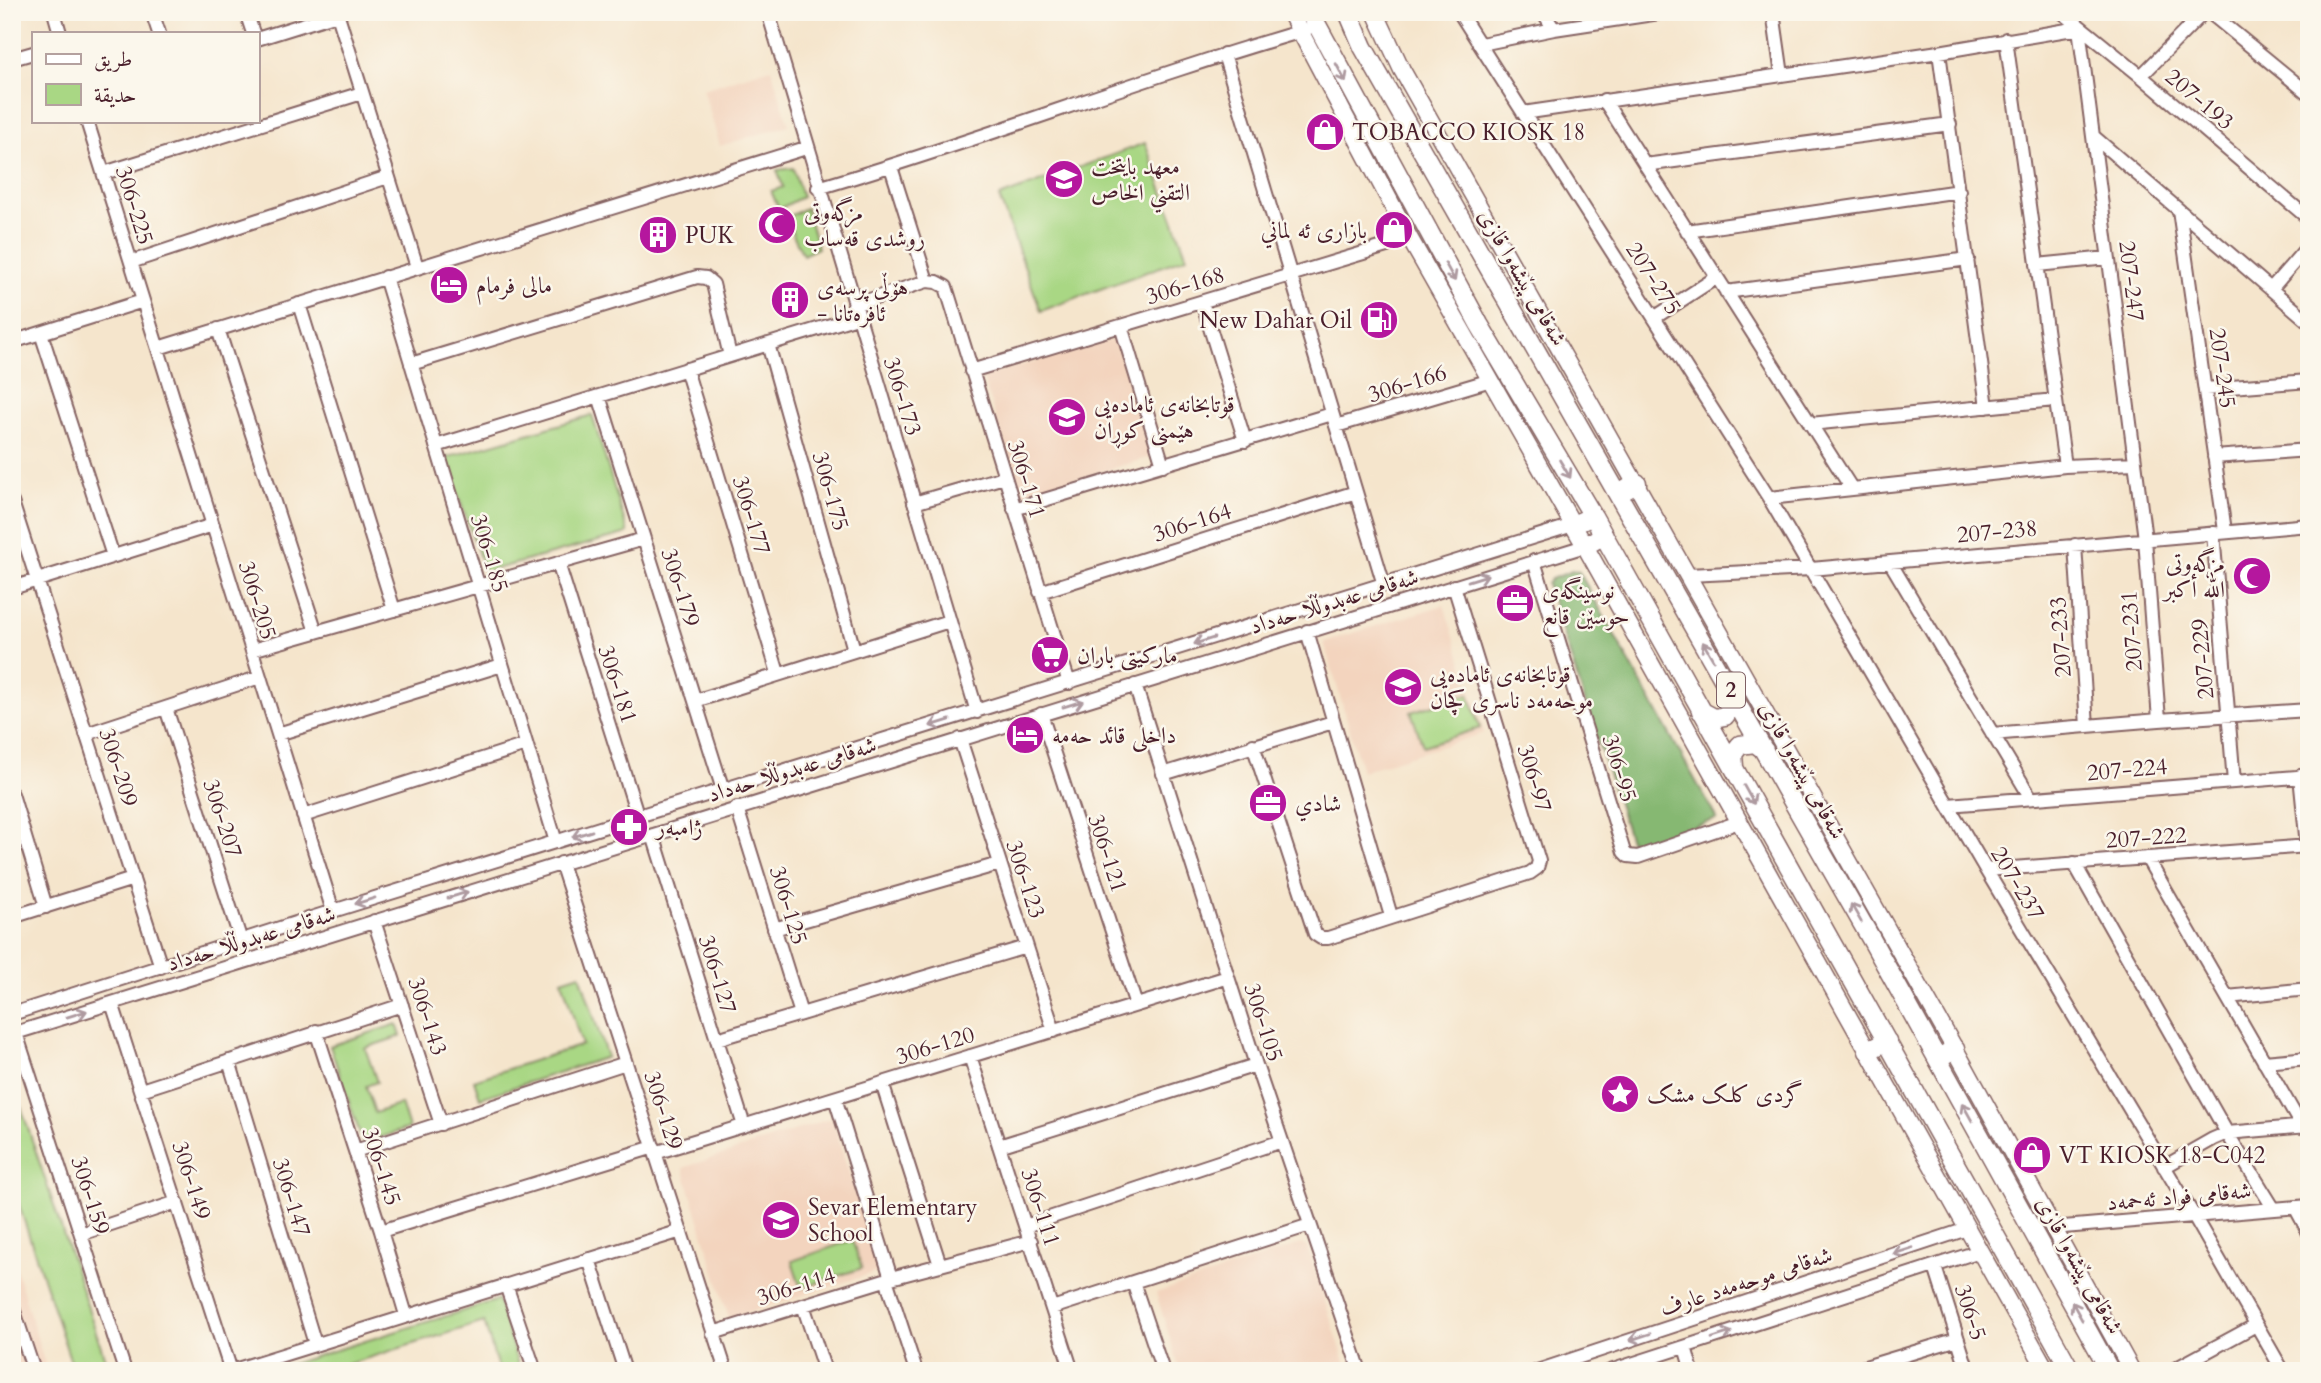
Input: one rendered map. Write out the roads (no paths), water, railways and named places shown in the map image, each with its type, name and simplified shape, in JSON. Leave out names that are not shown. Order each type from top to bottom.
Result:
[{"type":"highway","name":"شەقامی پێشەوا قازی","points":[[1348,12],[1363,47],[1870,937],[2110,1371]]},
{"type":"highway","name":"2","points":[[1313,20],[1429,234],[1604,535],[2071,1371]]},
{"type":"highway","points":[[1410,239],[1429,234]]},
{"type":"highway","points":[[1619,494],[1637,483]]},
{"type":"highway","points":[[1573,525],[1593,516]]},
{"type":"highway","points":[[1585,546],[1604,535]]},
{"type":"highway","points":[[1701,711],[1714,718],[1725,716],[1733,705],[1731,692]]},
{"type":"highway","points":[[1734,767],[1733,754],[1741,745],[1755,743],[1763,750]]},
{"type":"highway","points":[[1870,937],[1886,928]]},
{"type":"highway","points":[[1868,1051],[1887,1041]]},
{"type":"highway","points":[[1938,1058],[1955,1049]]},
{"type":"main road","points":[[1290,12],[1410,239],[2047,1371]]},
{"type":"main road","points":[[1375,12],[1402,70],[1955,1049],[2132,1371]]},
{"type":"street","points":[[54,12],[60,32]]},
{"type":"street","points":[[152,12],[159,32]]},
{"type":"street","points":[[246,12],[253,32]]},
{"type":"street","name":"306-173","points":[[768,12],[806,148],[977,712]]},
{"type":"street","name":"207-275","points":[[1459,12],[1769,498],[1811,569]]},
{"type":"street","points":[[1543,12],[1554,29]]},
{"type":"street","points":[[1481,44],[1629,15],[1666,12]]},
{"type":"street","points":[[1773,12],[1782,75]]},
{"type":"street","name":"207-193","points":[[2062,12],[2309,219]]},
{"type":"street","points":[[2141,76],[2207,12],[2309,94]]},
{"type":"street","points":[[259,38],[337,13],[416,267]]},
{"type":"street","points":[[818,188],[891,167],[1224,54],[1299,33],[1313,20]]},
{"type":"street","points":[[1523,113],[1939,52],[2079,28]]},
{"type":"street","name":"207-247","points":[[2079,28],[2145,539]]},
{"type":"street","points":[[2006,39],[2065,466]]},
{"type":"street","points":[[1939,52],[1987,407]]},
{"type":"street","points":[[12,60],[32,54]]},
{"type":"street","points":[[1224,54],[1384,585]]},
{"type":"street","points":[[104,173],[362,93]]},
{"type":"street","points":[[1604,100],[1852,489]]},
{"type":"street","name":"306-225","points":[[87,122],[143,301]]},
{"type":"street","points":[[1645,165],[1950,124]]},
{"type":"street","points":[[2093,136],[2309,322]]},
{"type":"street","points":[[158,348],[806,148]]},
{"type":"street","points":[[436,446],[768,344],[927,281],[891,167]]},
{"type":"street","points":[[131,262],[388,177]]},
{"type":"street","points":[[1687,231],[1959,191]]},
{"type":"street","name":"207-245","points":[[2179,210],[2214,457],[2219,532]]},
{"type":"street","name":"306-168","points":[[971,371],[1410,239]]},
{"type":"street","points":[[2271,289],[2309,245]]},
{"type":"street","points":[[1726,292],[1968,258]]},
{"type":"street","points":[[2037,265],[2108,258]]},
{"type":"street","name":"306-185","points":[[385,277],[556,842]]},
{"type":"street","points":[[411,364],[697,277],[706,278],[713,284],[730,356]]},
{"type":"street","points":[[1654,318],[1717,277]]},
{"type":"street","name":"306-171","points":[[927,281],[946,287],[1069,683]]},
{"type":"street","points":[[12,342],[143,301]]},
{"type":"street","name":"306-205","points":[[143,301],[333,911]]},
{"type":"street","points":[[1202,302],[1245,441]]},
{"type":"street","points":[[299,304],[394,610]]},
{"type":"street","points":[[1121,326],[1163,465]]},
{"type":"street","points":[[218,329],[316,632]]},
{"type":"street","points":[[41,333],[113,556]]},
{"type":"street","name":"306-175","points":[[768,344],[854,650]]},
{"type":"street","name":"306-177","points":[[686,369],[778,673]]},
{"type":"street","name":"306-166","points":[[1014,509],[1245,441],[1491,380]]},
{"type":"street","points":[[2204,389],[2309,381]]},
{"type":"street","name":"306-179","points":[[598,396],[723,790]]},
{"type":"street","points":[[1810,424],[2055,400]]},
{"type":"street","points":[[2214,457],[2309,450]]},
{"type":"street","points":[[1769,498],[2065,466],[2135,463]]},
{"type":"street","points":[[914,503],[1004,477]]},
{"type":"street","name":"306-164","points":[[1040,592],[1356,492]]},
{"type":"street","name":"306-209","points":[[12,502],[161,967]]},
{"type":"street","points":[[12,588],[213,525]]},
{"type":"street","name":"شەقامی عەبدوڵڵا حەداد","points":[[12,1014],[333,911],[1573,525]]},
{"type":"street","name":"207-238","points":[[1688,575],[1811,569],[2309,525]]},
{"type":"street","name":"207-229","points":[[2219,532],[2234,782]]},
{"type":"street","points":[[252,650],[644,539]]},
{"type":"street","name":"207-231","points":[[2145,539],[2159,720]]},
{"type":"street","name":"207-233","points":[[2075,545],[2087,726]]},
{"type":"street","name":"شەقامی عەبدوڵڵا حەداد","points":[[14,1033],[1585,546]]},
{"type":"street","name":"306-95","points":[[1534,561],[1622,846],[1628,856],[1637,857],[1739,822]]},
{"type":"street","points":[[1890,562],[2031,798]]},
{"type":"street","name":"306-181","points":[[558,563],[638,817]]},
{"type":"street","name":"207-237","points":[[1811,569],[2283,1371]]},
{"type":"street","name":"306-97","points":[[1391,916],[1530,873],[1537,868],[1539,861],[1454,586]]},
{"type":"street","points":[[695,701],[949,621]]},
{"type":"street","points":[[1253,745],[1315,934],[1328,938],[1391,916],[1307,631]]},
{"type":"street","points":[[278,734],[502,665]]},
{"type":"street","points":[[86,734],[260,677]]},
{"type":"street","name":"306-105","points":[[1135,685],[1256,1065],[1360,1371]]},
{"type":"street","name":"306-207","points":[[166,708],[240,941]]},
{"type":"street","points":[[1993,734],[2309,710]]},
{"type":"street","name":"306-121","points":[[1041,714],[1136,1005]]},
{"type":"street","points":[[1163,774],[1333,722]]},
{"type":"street","points":[[908,733],[915,753]]},
{"type":"street","name":"306-123","points":[[960,739],[1054,1031]]},
{"type":"street","points":[[303,816],[526,745]]},
{"type":"street","points":[[2304,776],[2308,846]]},
{"type":"street","name":"207-224","points":[[1948,805],[2304,776]]},
{"type":"street","points":[[12,794],[46,907]]},
{"type":"street","name":"306-125","points":[[737,808],[801,1014]]},
{"type":"street","name":"306-127","points":[[653,835],[744,1126]]},
{"type":"street","name":"207-222","points":[[1986,870],[2308,846]]},
{"type":"street","points":[[2147,858],[2264,1062],[2305,1126],[2227,1133],[2164,1167]]},
{"type":"street","name":"306-129","points":[[561,863],[726,1371]]},
{"type":"street","points":[[2074,863],[2227,1133],[2274,1209]]},
{"type":"street","points":[[774,929],[999,864]]},
{"type":"street","points":[[12,916],[132,878]]},
{"type":"street","points":[[426,883],[433,903]]},
{"type":"street","name":"306-143","points":[[374,921],[442,1124]]},
{"type":"street","points":[[717,1039],[1026,947]]},
{"type":"street","name":"306-120","points":[[381,1231],[744,1126],[1228,977]]},
{"type":"street","points":[[2227,997],[2309,989]]},
{"type":"street","name":"306-149","points":[[112,1003],[231,1371]]},
{"type":"street","points":[[141,1090],[402,1005]]},
{"type":"street","name":"306-145","points":[[316,1031],[406,1315]]},
{"type":"street","name":"306-159","points":[[14,1033],[125,1371]]},
{"type":"street","name":"306-111","points":[[970,1056],[1072,1371]]},
{"type":"street","points":[[2264,1062],[2309,1058]]},
{"type":"street","name":"306-147","points":[[229,1061],[315,1344]]},
{"type":"street","points":[[355,1151],[626,1063]]},
{"type":"street","points":[[999,1146],[1256,1065]]},
{"type":"street","points":[[882,1083],[940,1265]]},
{"type":"street","points":[[835,1098],[916,1371]]},
{"type":"street","points":[[1026,1226],[1282,1141]]},
{"type":"street","points":[[81,1234],[177,1202]]},
{"type":"street","name":"شەقامی فواد ئەحمەد","points":[[2052,1228],[2309,1206]]},
{"type":"street","points":[[2295,1207],[2309,1233]]},
{"type":"street","points":[[1052,1308],[1310,1225]]},
{"type":"street","name":"شەقامی موحەمەد عارف","points":[[1536,1371],[1967,1229]]},
{"type":"street","points":[[231,1371],[681,1231]]},
{"type":"street","points":[[1941,1239],[1951,1240],[1958,1246],[1957,1255],[1949,1262]]},
{"type":"street","name":"306-114","points":[[713,1334],[888,1279],[1031,1241]]},
{"type":"street","name":"شەقامی موحەمەد عارف","points":[[1611,1371],[1980,1251]]},
{"type":"street","points":[[589,1259],[625,1371]]},
{"type":"street","name":"306-5","points":[[1935,1267],[1968,1371]]},
{"type":"street","points":[[1133,1282],[1163,1371]]},
{"type":"street","points":[[506,1285],[535,1371]]},
{"type":"street","points":[[12,1305],[34,1371]]},
{"type":"street","points":[[803,1305],[825,1371]]},
{"type":"street","points":[[2171,1371],[2256,1325]]},
{"type":"street","points":[[1852,1371],[1958,1339]]},
{"type":"street","points":[[1685,1347],[1692,1371]]},
{"type":"place","name":"TOBACCO KIOSK 18","points":[[1325,132]]},
{"type":"place","name":"معهد بايتخت التقني الخاص","points":[[1064,179]]},
{"type":"place","name":"مزگەوتی روشدی قەساب","points":[[777,225]]},
{"type":"place","name":"بازارى ئه لماني","points":[[1394,230]]},
{"type":"place","name":"PUK","points":[[658,235]]},
{"type":"place","name":"مالى فرمام","points":[[449,285]]},
{"type":"place","name":"هۆڵی پرسەی - ئافرەتانا","points":[[790,300]]},
{"type":"place","name":"New Dahar Oil","points":[[1379,320]]},
{"type":"place","name":"قوتابخانەی ئامادەیی هێمنی کوڕان","points":[[1067,417]]},
{"type":"place","name":"مزگەوتی الله أكبر","points":[[2252,576]]},
{"type":"place","name":"نوسینگەی حوسێن قانع","points":[[1515,603]]},
{"type":"place","name":"ماركيتى باران","points":[[1050,655]]},
{"type":"place","name":"قوتابخانەی ئامادەیی موحەمەد ناسری کچان","points":[[1403,687]]},
{"type":"place","name":"داخلی قائد حەمە","points":[[1025,735]]},
{"type":"place","name":"شادي","points":[[1268,803]]},
{"type":"place","name":"ژامبەر","points":[[629,827]]},
{"type":"place","name":"گردی کلک مشک","points":[[1620,1094]]},
{"type":"place","name":"VT KIOSK 18-C042","points":[[2032,1155]]},
{"type":"place","name":"Sevar Elementary School","points":[[781,1220]]}]
